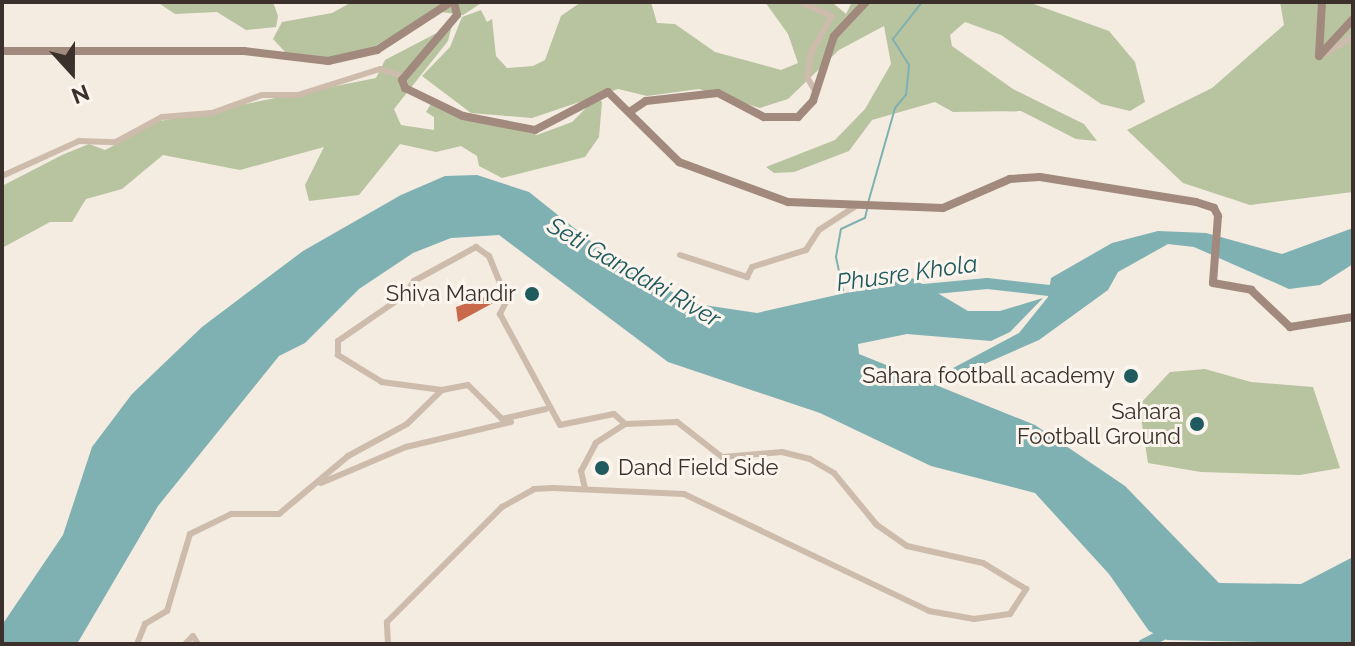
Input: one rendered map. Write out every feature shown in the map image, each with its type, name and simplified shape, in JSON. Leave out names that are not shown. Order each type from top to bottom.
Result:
[{"type":"main road","points":[[2,51],[215,50],[328,61],[386,45],[452,2],[457,15],[403,76],[405,88],[452,112],[528,130],[550,127],[602,92],[631,111],[679,162],[788,202],[862,201],[943,208],[1010,179],[1040,177],[1209,206],[1218,216],[1213,283],[1251,290],[1290,327],[1353,317]]},
{"type":"main road","points":[[631,111],[646,101],[718,93],[783,121],[807,109],[834,36],[866,2]]},
{"type":"main road","points":[[1322,2],[1318,54],[1326,53],[1353,19]]},
{"type":"street","points":[[800,2],[832,16],[812,50],[807,77],[815,91]]},
{"type":"street","points":[[1326,53],[1353,37]]},
{"type":"street","points":[[2,176],[79,141],[116,142],[162,117],[212,113],[262,95],[298,95],[380,69],[403,76]]},
{"type":"street","points":[[680,255],[747,277],[752,267],[806,250],[819,230],[862,201]]},
{"type":"street","points":[[519,420],[502,419],[468,385],[442,390],[382,382],[338,355],[338,341],[405,295],[414,281],[476,247],[495,271],[507,300],[500,314],[532,365],[546,409],[560,425],[614,414],[625,424]]},
{"type":"street","points":[[137,644],[145,624],[167,611],[190,534],[231,514],[279,514],[369,442],[407,424],[442,390]]},
{"type":"street","points":[[315,485],[406,447],[519,420],[546,409]]},
{"type":"street","points":[[388,644],[387,622],[502,507],[534,489],[585,488],[684,494],[929,611],[974,619],[1010,614],[1022,603],[1026,589],[983,563],[907,546],[876,524],[834,473],[810,459],[782,452],[722,457],[677,422],[625,424],[596,443],[581,471],[585,488]]},
{"type":"street","points":[[185,644],[193,636],[198,644]]},
{"type":"green space","points":[[157,2],[273,2],[278,16],[276,27],[246,30],[217,12],[175,14]]},
{"type":"green space","points":[[352,2],[483,2],[463,15],[434,11],[367,51],[320,59],[286,53],[273,39],[282,22],[332,13]]},
{"type":"green space","points":[[581,2],[651,2],[657,23],[675,24],[715,52],[781,70],[798,63],[788,34],[765,2],[832,2],[846,14],[852,2],[1028,2],[1109,31],[1135,62],[1145,102],[1130,111],[1101,104],[1001,35],[965,22],[950,35],[952,46],[1013,89],[1084,124],[1097,141],[1076,139],[1021,111],[953,112],[935,102],[872,120],[849,151],[794,172],[774,173],[766,167],[835,140],[865,109],[891,64],[884,26],[839,50],[788,99],[760,108],[699,89],[647,96],[618,89],[532,118],[471,113],[422,76],[450,47],[462,17],[481,10],[487,22],[492,19],[496,56],[507,68],[533,66],[545,60],[561,16]]},
{"type":"green space","points":[[1280,2],[1353,2],[1353,192],[1250,205],[1183,183],[1127,130],[1212,88],[1284,25]]},
{"type":"green space","points":[[452,25],[448,41],[394,109],[401,125],[434,130],[434,117],[426,112],[432,102],[537,135],[572,122],[597,97],[602,102],[599,137],[585,157],[502,178],[479,166],[477,156],[461,146],[436,152],[400,144],[359,195],[309,201],[305,185],[324,147],[240,170],[163,155],[122,189],[86,199],[72,222],[50,222],[2,248],[2,186],[62,155],[89,144],[105,150],[160,121],[376,78],[385,60]]},
{"type":"green space","points":[[1205,369],[1251,382],[1313,387],[1340,468],[1300,475],[1201,472],[1148,463],[1139,405],[1170,372]]},
{"type":"water","points":[[477,175],[529,192],[627,270],[697,304],[757,313],[912,278],[968,311],[1000,311],[1043,298],[1010,332],[991,341],[907,334],[858,344],[859,354],[1035,425],[1125,486],[1219,583],[1301,584],[1353,557],[1353,644],[1167,640],[1149,631],[1109,574],[1035,493],[931,466],[820,413],[668,362],[499,235],[451,238],[413,253],[359,289],[305,343],[279,356],[158,506],[77,644],[2,644],[2,625],[63,535],[92,447],[132,394],[202,327],[303,251],[401,195],[445,176]]},
{"type":"water","points":[[1353,228],[1353,264],[1320,285],[1289,289],[1194,247],[1168,244],[1118,272],[1108,290],[1039,340],[957,376],[940,375],[1019,333],[1048,297],[1051,278],[1112,243],[1158,231],[1206,233],[1282,254]]},
{"type":"building","points":[[490,295],[493,303],[458,322],[456,307]]},
{"type":"waterway","points":[[868,203],[895,108],[906,95],[909,65],[893,39],[922,2]]},
{"type":"waterway","points":[[843,290],[836,257],[841,229],[865,218],[867,209]]},
{"type":"waterway","name":"Phusre Khola","points":[[913,290],[987,283],[1049,290],[1062,286]]},
{"type":"waterway","points":[[1143,644],[1171,630]]},
{"type":"place","name":"Shiva Mandir","points":[[532,294]]},
{"type":"place","name":"Sahara football academy","points":[[1131,376]]},
{"type":"place","name":"Sahara Football Ground","points":[[1197,424]]},
{"type":"place","name":"Dand Field Side","points":[[602,468]]},
{"type":"water label","name":"Seti Gandaki River","points":[[634,272]]}]
